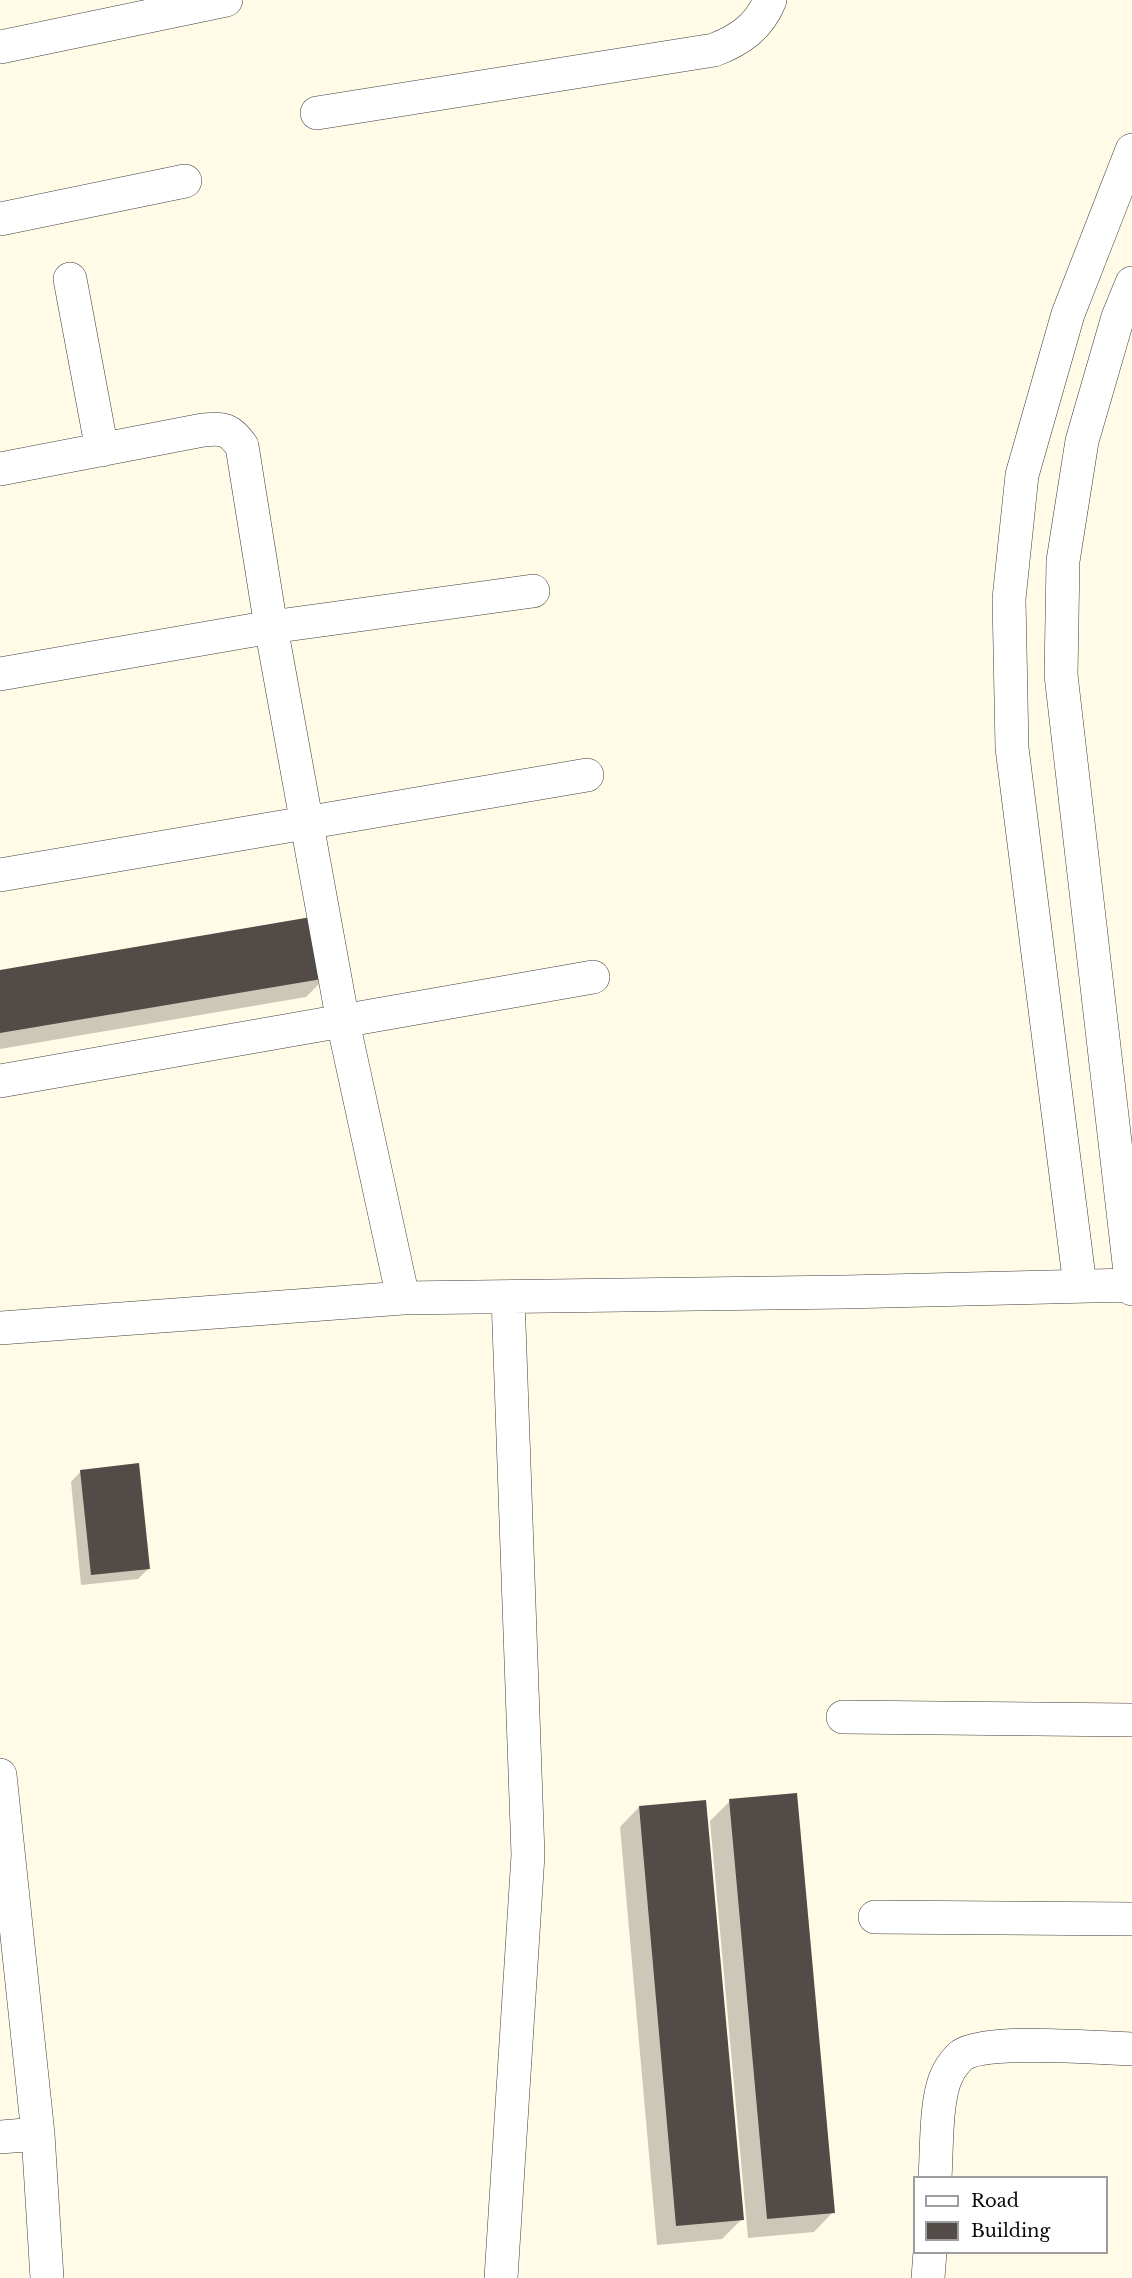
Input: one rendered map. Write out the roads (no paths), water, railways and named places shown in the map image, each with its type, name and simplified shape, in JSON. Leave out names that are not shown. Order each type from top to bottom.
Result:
[{"type":"street","points":[[0,47],[226,0]]},
{"type":"street","points":[[317,113],[714,50],[735,42],[753,28],[770,0]]},
{"type":"street","points":[[1080,1286],[1012,748],[1009,599],[1022,475],[1068,314],[1132,150]]},
{"type":"street","points":[[0,219],[185,181]]},
{"type":"street","points":[[70,279],[102,450]]},
{"type":"street","points":[[0,1328],[403,1298],[1132,1286],[1061,675],[1063,561],[1082,441],[1119,317],[1132,283]]},
{"type":"street","points":[[0,469],[203,430],[220,429],[232,433],[242,447],[271,627],[343,1022],[403,1298]]},
{"type":"street","points":[[0,674],[271,627],[533,591]]},
{"type":"street","points":[[0,875],[587,775]]},
{"type":"street","points":[[0,1082],[593,977]]},
{"type":"street","points":[[501,2278],[528,1855],[508,1297]]},
{"type":"street","points":[[843,1717],[1132,1720]]},
{"type":"street","points":[[0,1775],[38,2134],[47,2278]]},
{"type":"street","points":[[875,1917],[1132,1919]]},
{"type":"street","points":[[935,2176],[940,2092],[948,2072],[962,2055],[984,2048],[1012,2046],[1132,2049]]},
{"type":"street","points":[[0,2137],[38,2134]]},
{"type":"street","points":[[928,2278],[930,2254]]}]
